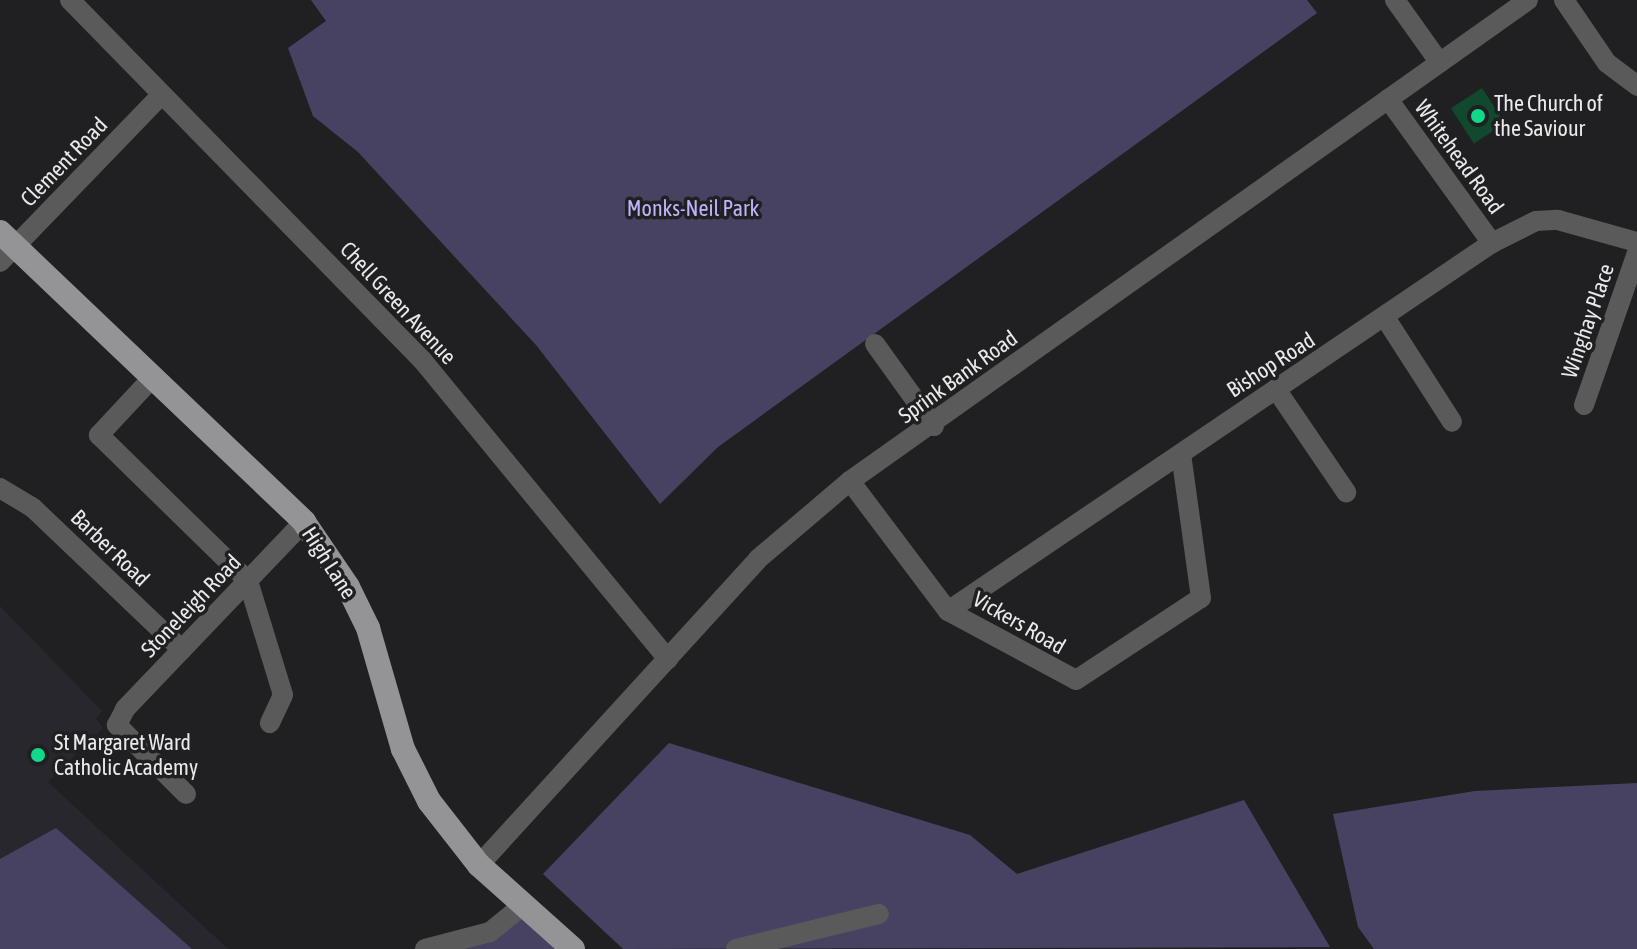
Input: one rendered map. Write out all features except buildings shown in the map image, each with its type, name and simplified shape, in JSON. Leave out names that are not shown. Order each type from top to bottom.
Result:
[{"type":"main road","name":"High Lane","points":[[5,247],[154,376],[304,522],[348,587],[368,628],[414,774],[479,865],[573,949]]},
{"type":"street","name":"Chell Green Avenue","points":[[70,0],[423,361],[668,659]]},
{"type":"street","points":[[1395,0],[1440,63]]},
{"type":"street","name":"Sprink Bank Road","points":[[479,865],[758,559],[850,481],[934,426],[1193,234],[1528,0]]},
{"type":"street","points":[[1564,0],[1607,63],[1637,86]]},
{"type":"street","name":"Clement Road","points":[[5,247],[161,95]]},
{"type":"street","name":"Whitehead Road","points":[[1388,99],[1492,243]]},
{"type":"street","name":"Bishop Road","points":[[948,611],[1276,389],[1386,319],[1492,243],[1536,221],[1558,220],[1637,242]]},
{"type":"street","name":"Winghay Place","points":[[1584,405],[1637,253]]},
{"type":"street","points":[[1386,319],[1452,422]]},
{"type":"street","points":[[875,344],[934,426]]},
{"type":"street","points":[[154,376],[103,427],[100,439],[248,581],[283,695],[270,723]]},
{"type":"street","points":[[1276,389],[1346,492]]},
{"type":"street","name":"Vickers Road","points":[[850,481],[948,611],[1076,680],[1201,598],[1181,454]]},
{"type":"street","name":"Barber Road","points":[[0,488],[32,507],[182,650]]},
{"type":"street","name":"Stoneleigh Road","points":[[186,794],[117,725],[125,709],[304,522]]},
{"type":"street","points":[[425,949],[490,932],[522,906]]},
{"type":"street","points":[[736,949],[879,914]]},
{"type":"shaded area","name":"St Margaret Ward Catholic Academy","points":[[0,606],[102,711],[96,719],[103,728],[48,782],[228,949],[0,949]]},
{"type":"green space","name":"Monks-Neil Park","points":[[311,0],[1307,0],[1317,13],[718,447],[660,504],[536,345],[358,152],[313,116],[288,48],[326,21]]},
{"type":"green space","points":[[669,743],[970,835],[1017,874],[1244,800],[1330,947],[623,949],[543,874]]},
{"type":"green space","points":[[1637,783],[1637,949],[1374,949],[1358,927],[1333,814],[1475,791]]},
{"type":"green space","points":[[56,828],[192,949],[0,949],[0,859]]},
{"type":"green space","points":[[522,906],[573,949],[425,949],[466,939]]},
{"type":"place","name":"The Church of the Saviour","points":[[1478,116]]},
{"type":"place","name":"St Margaret Ward Catholic Academy","points":[[38,755]]}]
